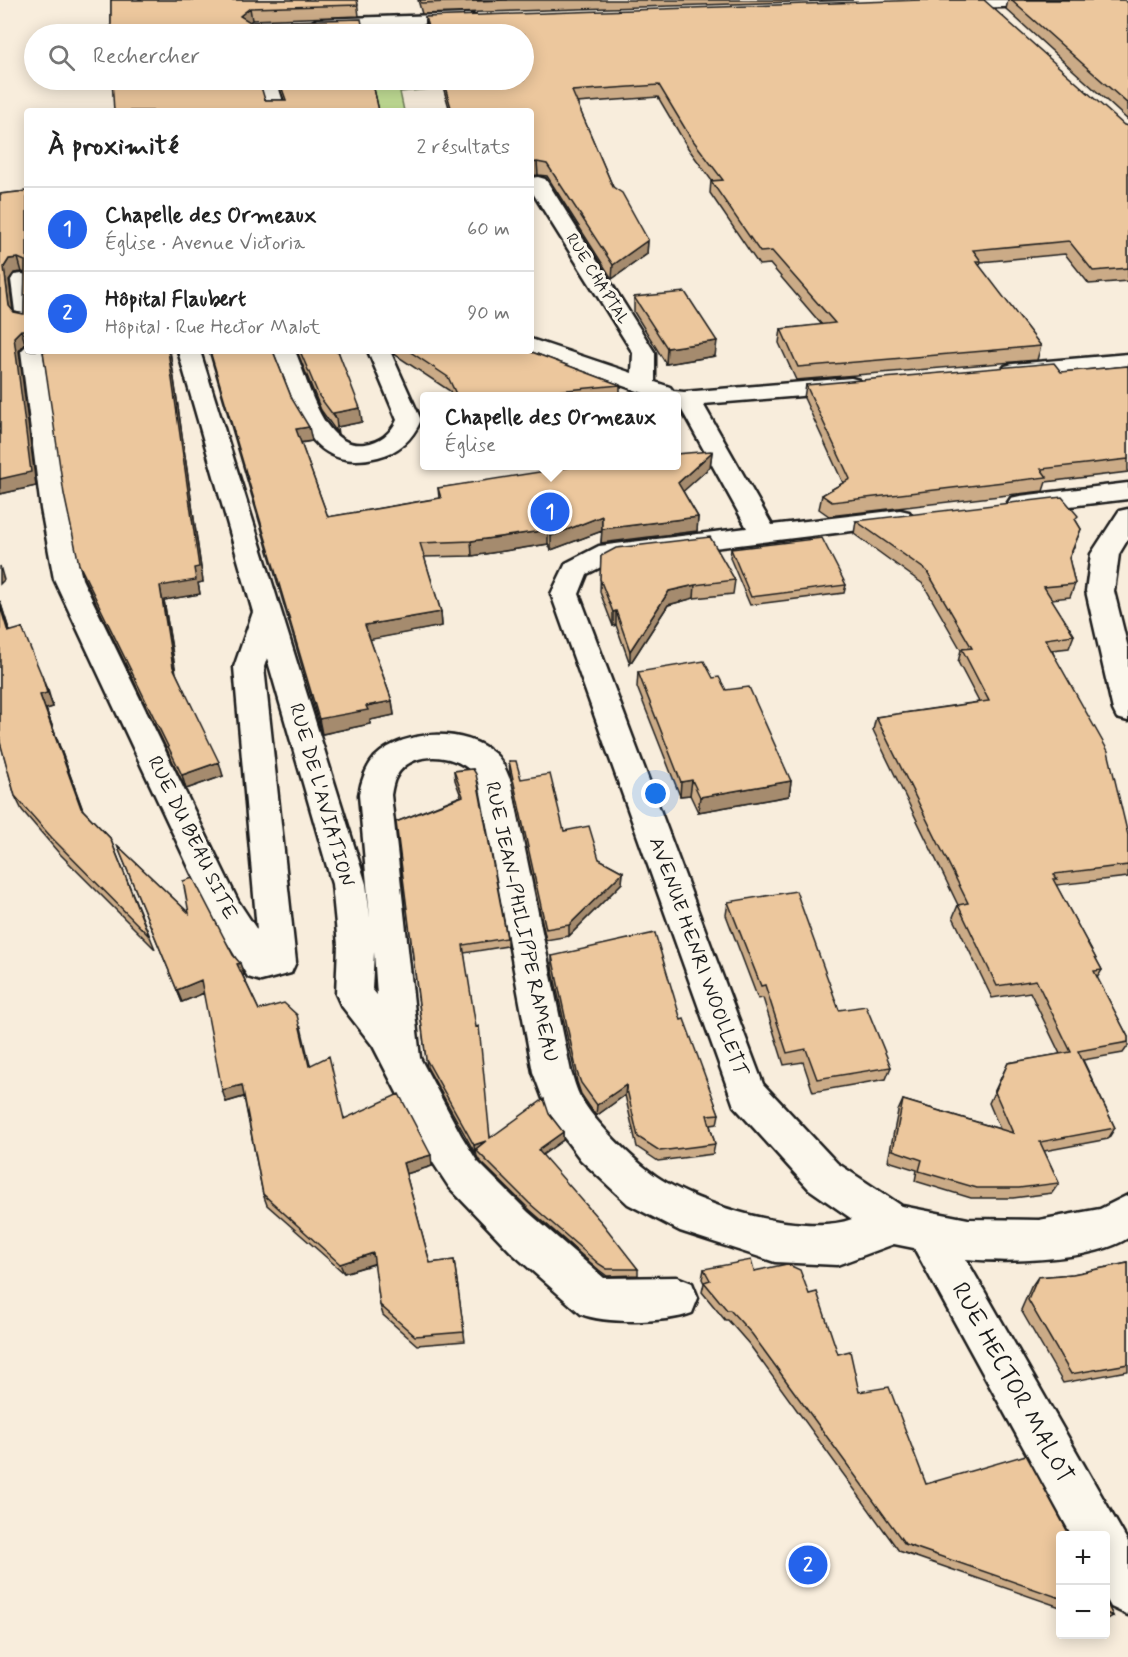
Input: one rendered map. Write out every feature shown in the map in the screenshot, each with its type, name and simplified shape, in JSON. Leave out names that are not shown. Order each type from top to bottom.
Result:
[{"type":"street","points":[[925,4],[1063,0]]},
{"type":"street","points":[[983,1],[1005,19]]},
{"type":"street","points":[[327,24],[487,18]]},
{"type":"street","points":[[271,90],[276,108]]},
{"type":"street","name":"RUE CHAPTAL","points":[[534,184],[538,183],[644,354],[643,385]]},
{"type":"street","points":[[22,280],[24,296]]},
{"type":"street","points":[[534,347],[665,392]]},
{"type":"street","name":"RUE DU BEAU SITE","points":[[32,354],[54,509],[68,579],[225,909],[261,966],[278,962],[249,667],[267,612]]},
{"type":"street","name":"RUE DE L'AVIATION","points":[[190,354],[350,884],[356,945],[354,994],[369,1009],[402,1059],[432,1121],[461,1172],[499,1212],[596,1299],[677,1298]]},
{"type":"street","points":[[285,354],[316,430],[329,445],[346,452],[363,453],[394,442],[401,436],[409,420],[380,354]]},
{"type":"street","points":[[990,373],[1128,361]]},
{"type":"street","points":[[681,397],[874,383]]},
{"type":"street","points":[[681,399],[764,534],[928,515]]},
{"type":"street","points":[[999,506],[1128,491]]},
{"type":"street","points":[[1128,517],[1105,554],[1100,591],[1128,710]]},
{"type":"street","name":"AVENUE HENRI WOOLLETT","points":[[764,534],[609,552],[576,569],[566,594],[748,1094],[823,1176],[910,1227]]},
{"type":"street","name":"RUE JEAN-PHILIPPE RAMEAU","points":[[402,1059],[375,795],[379,777],[387,765],[401,755],[422,747],[443,746],[464,751],[486,763],[495,782],[552,1072],[565,1108],[595,1147],[642,1190],[695,1217],[775,1242],[837,1245],[910,1227]]},
{"type":"street","points":[[910,1227],[968,1239],[1039,1240],[1107,1228],[1128,1215]]},
{"type":"street","name":"RUE HECTOR MALOT","points":[[910,1227],[1095,1531]]},
{"type":"street","points":[[1110,1557],[1128,1590]]},
{"type":"green space","points":[[366,90],[420,90],[400,92],[403,108],[376,108]]},
{"type":"building","points":[[111,0],[357,0],[358,5],[250,8],[240,16],[250,22],[361,19],[362,24],[111,24]]},
{"type":"building","points":[[420,0],[508,0],[421,3]]},
{"type":"building","points":[[921,0],[984,0],[1124,125],[1128,126],[1128,268],[1093,271],[1069,241],[973,250],[981,261],[976,261],[1041,346],[798,367],[781,329],[835,323],[772,251],[760,252],[711,181],[723,180],[689,135],[659,85],[572,91],[613,187],[622,193],[648,240],[613,265],[547,164],[534,162],[534,108],[451,108],[446,90],[534,90],[534,24],[427,24],[425,17]]},
{"type":"building","points":[[1011,0],[1124,0],[1128,3],[1128,104]]},
{"type":"building","points":[[113,90],[262,90],[265,100],[286,100],[282,90],[374,90],[378,108],[114,108]]},
{"type":"building","points":[[24,191],[24,261],[18,258],[9,259],[4,267],[9,306],[14,312],[24,314],[24,330],[14,337],[31,472],[0,479],[0,194]]},
{"type":"building","points":[[685,292],[717,341],[667,348],[634,297]]},
{"type":"building","points":[[534,353],[620,385],[546,392],[455,392],[448,377],[414,354]]},
{"type":"building","points":[[43,354],[168,354],[199,567],[194,568],[196,580],[160,586],[173,667],[219,762],[182,775],[79,564],[64,494]]},
{"type":"building","points":[[211,354],[274,354],[292,399],[309,427],[296,429],[328,517],[441,498],[438,488],[552,470],[681,470],[681,454],[712,452],[678,483],[698,517],[602,529],[602,516],[551,536],[548,530],[471,541],[420,543],[441,612],[365,625],[392,701],[366,706],[368,710],[319,719]]},
{"type":"building","points":[[301,354],[339,354],[360,408],[333,413],[336,419],[319,396]]},
{"type":"building","points":[[1054,363],[1061,372],[1128,366],[1128,459],[1041,469],[1047,477],[832,502],[822,495],[850,479],[806,385]]},
{"type":"building","points":[[1062,497],[1078,516],[1075,519],[1081,529],[1069,558],[1075,584],[1044,587],[1074,635],[1045,639],[1108,751],[1128,835],[1128,865],[1054,874],[1057,879],[1053,879],[1102,970],[1094,971],[1128,1037],[1128,1042],[1078,1051],[1115,1128],[1040,1142],[1059,1183],[1019,1188],[977,1188],[919,1171],[922,1160],[893,1150],[903,1100],[1013,1133],[995,1092],[1008,1063],[1071,1052],[1036,980],[997,986],[958,905],[968,903],[876,717],[989,701],[962,649],[972,648],[927,571],[856,521]]},
{"type":"building","points":[[710,537],[735,580],[669,591],[630,651],[616,611],[613,612],[600,579],[601,556],[616,548]]},
{"type":"building","points":[[822,538],[846,585],[751,597],[731,549]]},
{"type":"building","points":[[0,606],[8,632],[22,628],[42,676],[47,693],[40,695],[81,808],[110,838],[149,936],[52,838],[15,796],[0,742]]},
{"type":"building","points":[[704,661],[713,678],[719,677],[726,690],[749,687],[791,781],[700,797],[692,780],[681,782],[638,672]]},
{"type":"building","points":[[509,761],[516,761],[521,779],[550,774],[564,831],[589,826],[599,859],[623,872],[569,925],[546,929]]},
{"type":"building","points":[[473,769],[476,774],[507,938],[463,945],[476,1027],[479,1026],[490,1138],[544,1099],[549,1114],[563,1132],[538,1150],[603,1224],[638,1269],[607,1269],[529,1203],[478,1152],[476,1149],[486,1141],[474,1145],[426,1059],[396,822],[463,796],[454,771]]},
{"type":"building","points":[[117,845],[189,913],[183,881],[193,878],[233,955],[240,963],[237,964],[259,1010],[284,1003],[297,1015],[309,1066],[329,1056],[344,1119],[399,1094],[431,1155],[403,1163],[430,1263],[454,1260],[464,1332],[415,1336],[380,1305],[373,1253],[340,1264],[263,1194],[242,1085],[222,1090],[201,980],[177,990]]},
{"type":"building","points":[[796,891],[839,1010],[866,1006],[891,1067],[817,1079],[806,1049],[787,1053],[765,985],[761,986],[728,902]]},
{"type":"building","points":[[655,933],[681,1020],[684,1019],[719,1114],[707,1115],[715,1144],[660,1151],[638,1137],[626,1085],[597,1105],[581,1083],[577,1072],[552,956]]},
{"type":"building","points":[[751,1260],[754,1271],[787,1264],[800,1270],[809,1294],[817,1292],[838,1354],[850,1351],[859,1392],[889,1387],[926,1484],[1026,1455],[1067,1531],[1056,1531],[1056,1597],[905,1544],[752,1334],[730,1310],[727,1310],[704,1282],[710,1280],[704,1269]]},
{"type":"building","points":[[1128,1263],[1128,1364],[1071,1374],[1028,1300],[1038,1277],[1073,1274]]},
{"type":"place","name":"Chapelle des Ormeaux","points":[[550,512]]},
{"type":"place","name":"Hôpital Flaubert","points":[[808,1565]]}]
